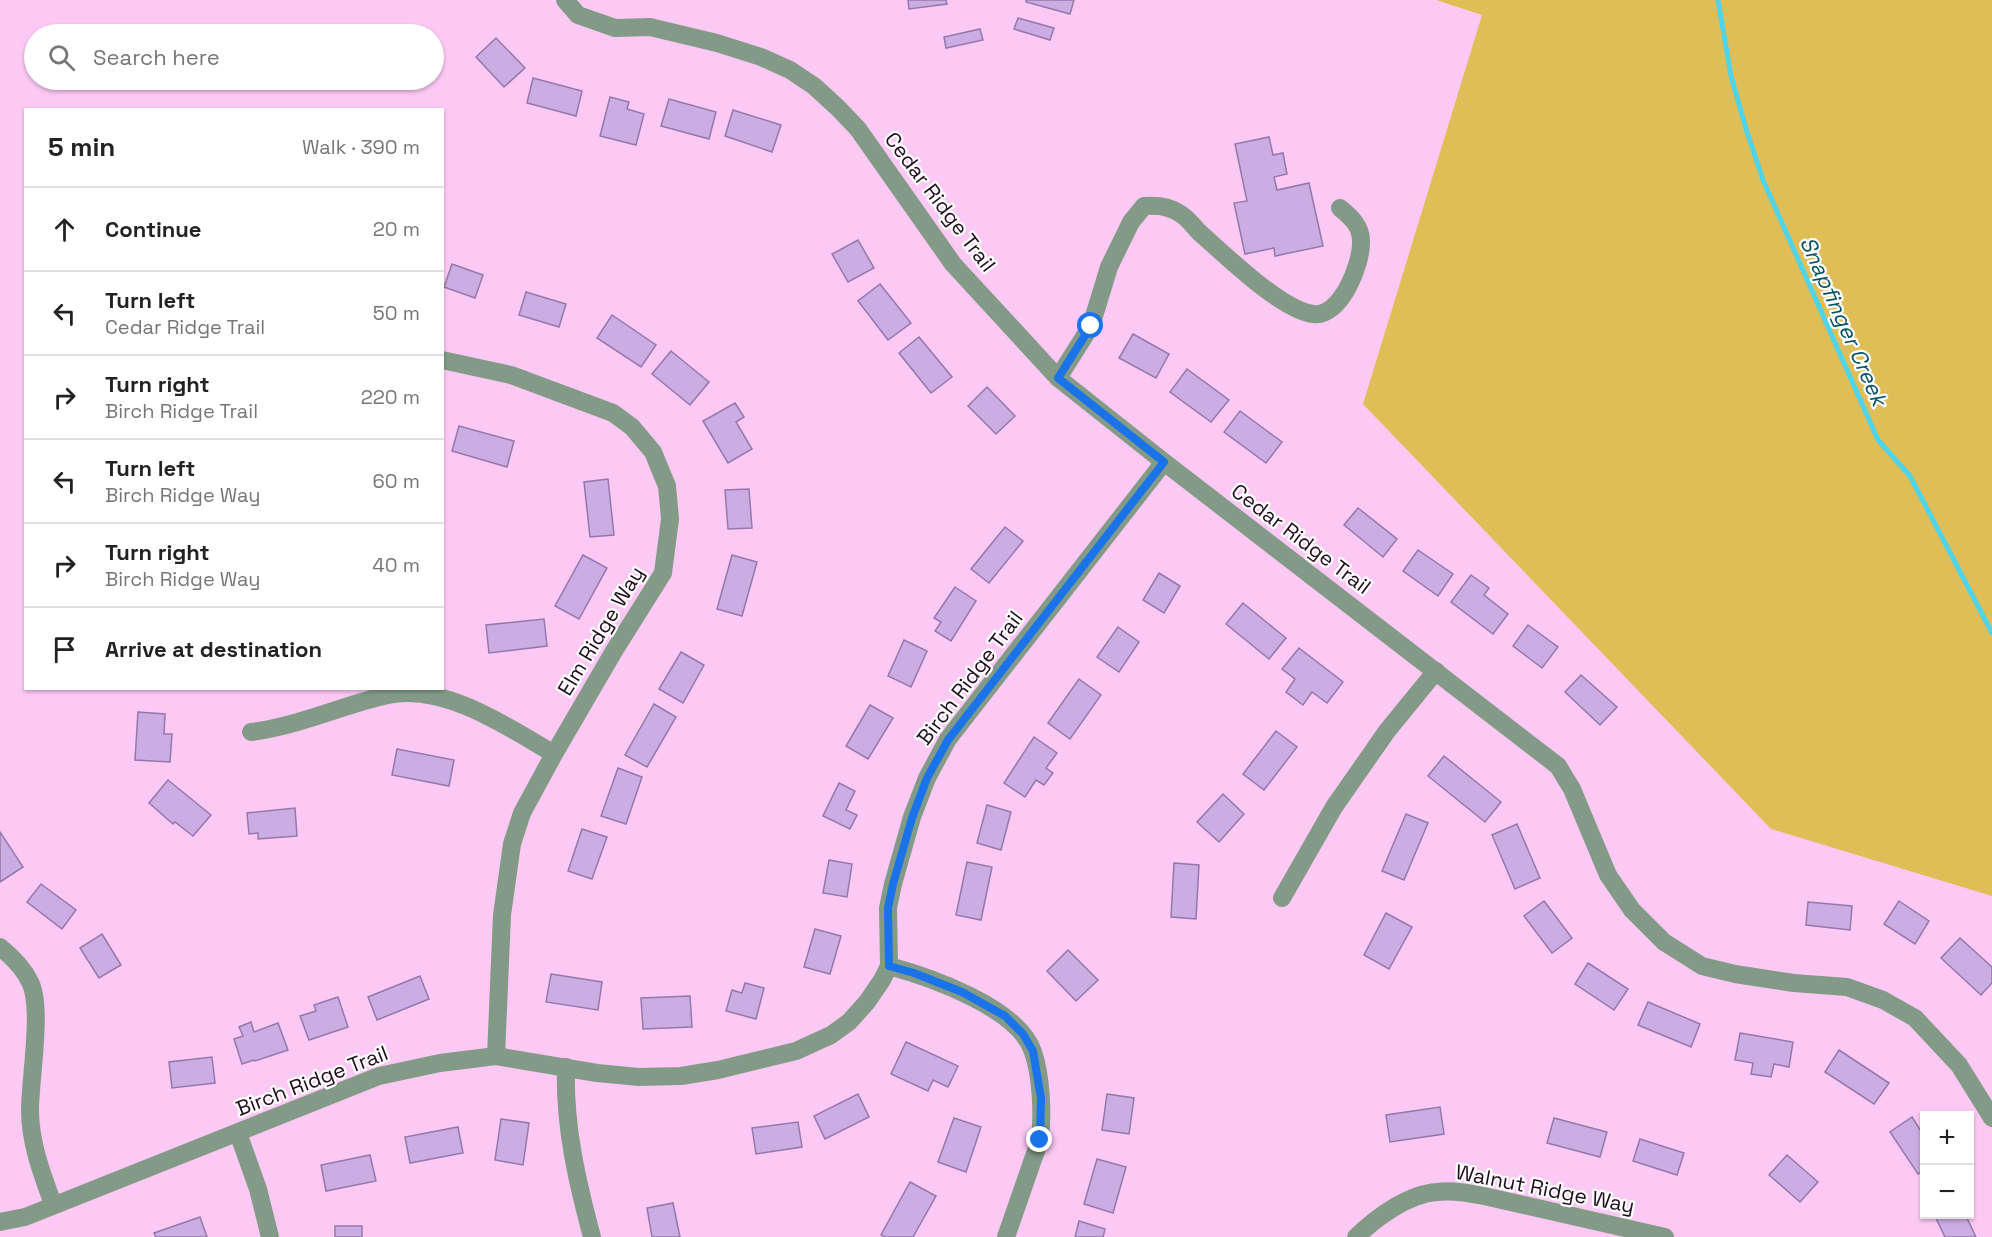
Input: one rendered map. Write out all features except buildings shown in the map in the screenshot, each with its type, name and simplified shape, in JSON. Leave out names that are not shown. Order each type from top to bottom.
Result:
[{"type":"street","name":"Cedar Ridge Trail","points":[[565,0],[578,15],[615,28],[650,27],[717,43],[790,70],[814,86],[858,129],[953,264],[1058,378],[1558,766],[1572,789],[1608,875],[1632,910],[1664,942],[1702,966],[1735,974],[1794,983],[1847,987],[1883,999],[1915,1018],[1959,1065],[1992,1118]]},
{"type":"street","points":[[1058,378],[1091,326],[1109,267],[1131,222],[1144,206],[1157,205],[1179,212],[1268,289],[1294,308],[1315,315],[1331,310],[1345,295],[1356,266],[1361,241],[1355,220],[1340,208]]},
{"type":"street","name":"Elm Ridge Way","points":[[444,360],[511,375],[613,413],[632,427],[653,452],[668,486],[670,519],[663,573],[554,754],[522,813],[512,844],[502,915],[496,1056]]},
{"type":"street","name":"Birch Ridge Trail","points":[[0,1222],[24,1217],[238,1133],[308,1102],[379,1076],[496,1056],[597,1073],[639,1077],[681,1076],[718,1070],[796,1051],[831,1035],[849,1022],[872,995],[889,966],[888,908],[912,818],[927,778],[948,740],[1164,462]]},
{"type":"street","points":[[1282,898],[1334,807],[1388,731],[1436,671]]},
{"type":"street","points":[[251,732],[276,729],[390,694],[424,694],[457,702],[516,731],[554,754]]},
{"type":"street","points":[[0,947],[10,955],[30,981],[36,1000],[30,1112],[36,1154],[53,1204]]},
{"type":"street","points":[[889,966],[962,992],[1005,1016],[1023,1034],[1033,1051],[1041,1098],[1040,1140],[1006,1237]]},
{"type":"street","points":[[566,1067],[565,1100],[568,1128],[592,1237]]},
{"type":"street","points":[[238,1133],[258,1190],[270,1237]]},
{"type":"street","name":"Walnut Ridge Way","points":[[1356,1237],[1384,1212],[1419,1196],[1435,1192],[1457,1191],[1665,1237]]},
{"type":"shaded area","points":[[1436,0],[1992,0],[1992,896],[1771,829],[1363,404],[1482,15]]},
{"type":"waterway","name":"Snapfinger Creek","points":[[1718,0],[1731,76],[1763,180],[1878,440],[1910,476],[1992,633]]},
{"type":"route","points":[[1040,1140],[1041,1098],[1033,1051],[1023,1034],[1005,1016],[962,992],[889,966],[888,908],[912,818],[927,778],[948,740],[1164,462],[1058,378],[1091,326]]}]
